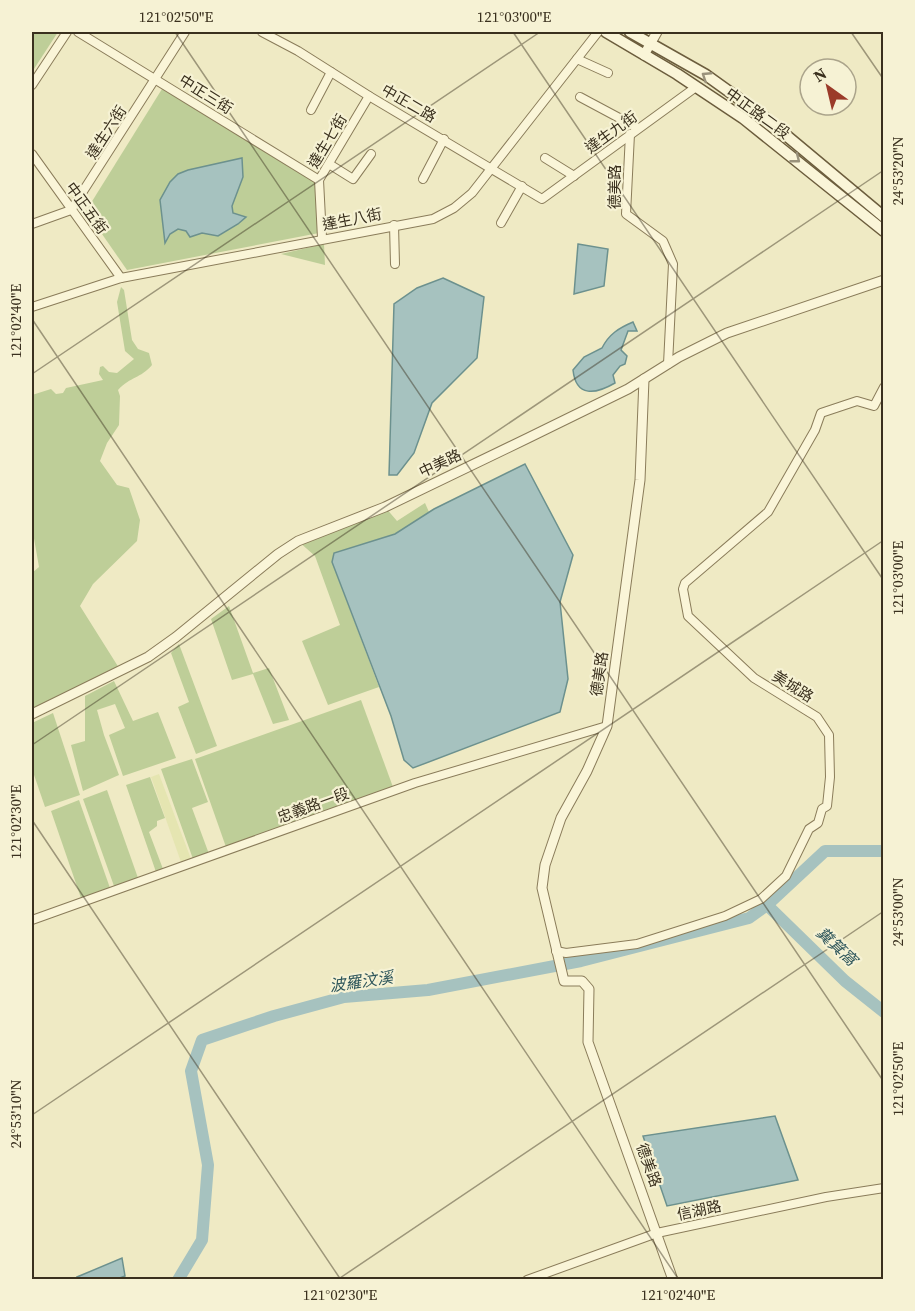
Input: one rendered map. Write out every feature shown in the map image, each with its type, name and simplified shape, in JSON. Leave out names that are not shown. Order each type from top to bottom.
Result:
[{"type":"main road","name":"中正路二段","points":[[606,32],[743,118],[884,231]]},
{"type":"main road","name":"中正路二段","points":[[630,32],[706,75],[763,116],[884,217]]},
{"type":"street","points":[[32,85],[67,32]]},
{"type":"street","name":"中正三街","points":[[78,32],[319,180]]},
{"type":"street","name":"達生六街","points":[[71,210],[185,32]]},
{"type":"street","name":"中正二路","points":[[262,32],[298,51],[542,199]]},
{"type":"street","name":"達生八街","points":[[32,307],[121,278],[322,238],[433,219],[454,208],[472,193],[598,32]]},
{"type":"street","points":[[644,55],[657,32]]},
{"type":"street","points":[[577,58],[608,73]]},
{"type":"street","points":[[311,110],[331,72]]},
{"type":"street","name":"達生九街","points":[[542,199],[696,87]]},
{"type":"street","name":"達生七街","points":[[322,238],[319,180],[369,96]]},
{"type":"street","points":[[580,97],[638,128]]},
{"type":"street","name":"德美路","points":[[630,134],[626,214],[663,241],[673,264],[668,364]]},
{"type":"street","points":[[423,179],[444,139]]},
{"type":"street","name":"中正五街","points":[[32,154],[121,278]]},
{"type":"street","points":[[329,164],[353,179],[371,154]]},
{"type":"street","points":[[545,159],[574,176]]},
{"type":"street","points":[[501,223],[522,186]]},
{"type":"street","points":[[32,224],[71,210]]},
{"type":"street","points":[[394,225],[395,264]]},
{"type":"street","name":"中美路","points":[[32,714],[148,657],[278,554],[298,541],[385,507],[538,433],[627,389],[727,333],[884,280]]},
{"type":"street","name":"德美路","points":[[644,379],[640,480],[607,726],[587,771],[561,819],[545,865],[542,888],[564,981],[582,981],[589,989],[588,1042],[673,1280]]},
{"type":"street","name":"美城路","points":[[557,955],[627,947],[725,916],[761,899],[786,876],[809,829],[818,823],[822,809],[827,806],[830,777],[829,735],[817,717],[754,678],[688,616],[683,589],[768,512],[815,430],[821,413],[856,401],[874,406],[884,387]]},
{"type":"street","name":"忠義路一段","points":[[32,920],[415,783],[607,726]]},
{"type":"street","name":"信湖路","points":[[526,1280],[657,1233],[826,1197],[884,1188]]},
{"type":"green space","points":[[32,32],[58,32],[32,72]]},
{"type":"green space","points":[[162,89],[316,183],[319,233],[127,270],[86,211]]},
{"type":"green space","points":[[324,244],[325,265],[281,254]]},
{"type":"green space","points":[[121,287],[124,290],[132,340],[138,349],[149,353],[152,365],[118,390],[120,396],[119,425],[107,443],[100,461],[117,485],[129,488],[140,520],[137,541],[93,584],[80,606],[119,668],[32,710],[32,573],[39,567],[32,527],[32,395],[51,389],[56,394],[63,393],[66,388],[103,380],[99,374],[100,367],[103,366],[109,372],[117,373],[134,359],[125,351],[117,302]]},
{"type":"green space","points":[[425,503],[429,512],[395,534],[334,553],[332,562],[379,687],[328,705],[302,641],[340,625],[315,556],[298,541],[385,507],[397,521]]},
{"type":"green space","points":[[229,606],[253,673],[269,668],[289,720],[273,724],[253,674],[232,680],[211,619]]},
{"type":"green space","points":[[179,644],[217,746],[196,754],[178,707],[189,702],[171,653]]},
{"type":"green space","points":[[114,681],[133,721],[158,712],[176,758],[123,776],[109,735],[125,728],[115,704],[97,710],[119,775],[83,791],[71,745],[85,741],[85,696]]},
{"type":"green space","points":[[361,700],[393,787],[226,847],[195,759]]},
{"type":"green space","points":[[53,713],[80,795],[45,807],[32,769],[32,723]]},
{"type":"green space","points":[[192,759],[208,802],[192,808],[209,854],[193,859],[161,769]]},
{"type":"green space","points":[[159,774],[191,859],[181,862],[151,777]]},
{"type":"green space","points":[[150,777],[165,818],[157,821],[157,826],[149,832],[163,869],[156,872],[126,785]]},
{"type":"green space","points":[[107,790],[138,878],[114,886],[83,799]]},
{"type":"green space","points":[[79,800],[110,888],[81,898],[51,811]]},
{"type":"water","points":[[242,158],[243,177],[232,206],[233,213],[246,217],[218,236],[202,233],[190,237],[186,231],[178,229],[170,234],[165,243],[160,200],[170,182],[178,174],[188,170]]},
{"type":"water","points":[[578,244],[608,249],[604,286],[574,294]]},
{"type":"water","points":[[443,278],[484,297],[477,358],[432,403],[414,453],[397,475],[389,475],[394,304],[417,288]]},
{"type":"water","points":[[633,322],[637,331],[628,331],[621,350],[627,356],[625,364],[620,366],[613,375],[615,383],[594,391],[588,391],[578,385],[573,370],[584,357],[602,348],[615,332]]},
{"type":"water","points":[[525,464],[573,555],[560,602],[568,679],[560,712],[413,768],[404,760],[391,716],[332,562],[334,553],[395,534],[434,509]]},
{"type":"water","points":[[775,1116],[798,1180],[667,1206],[643,1136]]},
{"type":"water","points":[[122,1258],[125,1276],[117,1279],[78,1279],[77,1277]]},
{"type":"waterway","name":"波羅汶溪","points":[[178,1280],[202,1240],[208,1165],[191,1071],[202,1040],[274,1016],[344,997],[428,990],[581,961],[749,918],[767,905],[825,851],[884,851]]},
{"type":"waterway","name":"糞箕窩","points":[[767,905],[845,981],[884,1012]]}]
